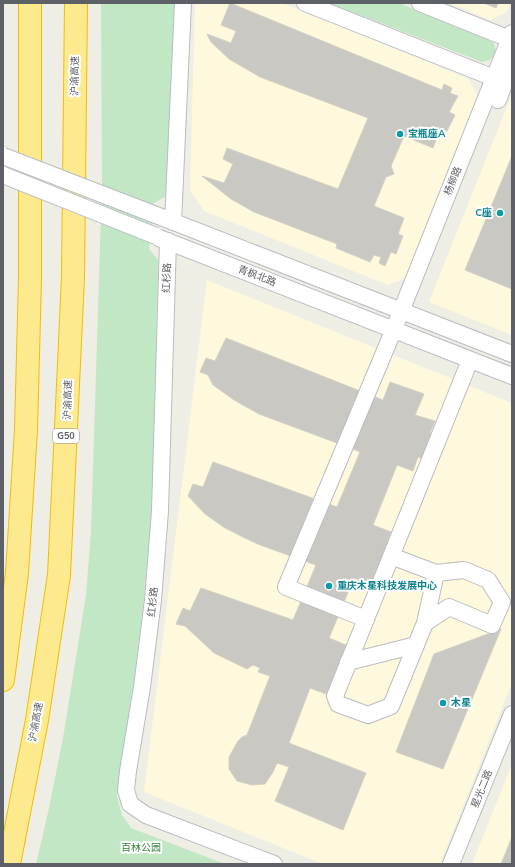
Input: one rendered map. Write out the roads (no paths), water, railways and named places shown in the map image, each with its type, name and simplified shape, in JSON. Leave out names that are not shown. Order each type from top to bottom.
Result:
[{"type":"highway","points":[[3,680],[17,573],[26,430],[30,278],[30,3]]},
{"type":"highway","name":"沪渝高速","points":[[9,864],[37,720],[59,574],[73,277],[76,3]]},
{"type":"street","points":[[173,222],[183,3]]},
{"type":"street","points":[[305,3],[504,82]]},
{"type":"street","points":[[420,3],[511,38]]},
{"type":"street","name":"杨柳路","points":[[504,82],[511,38]]},
{"type":"street","name":"杨柳路","points":[[366,618],[286,588],[399,331],[512,64]]},
{"type":"street","name":"青枫北路","points":[[3,156],[512,354]]},
{"type":"street","name":"青枫北路","points":[[3,175],[512,376]]},
{"type":"street","name":"红杉路","points":[[162,239],[159,526],[152,607],[142,687],[126,790],[130,804],[146,815],[274,864]]},
{"type":"street","points":[[436,573],[425,623],[391,706],[368,715],[338,704],[334,696],[470,360]]},
{"type":"street","points":[[391,556],[436,573],[464,570],[482,577],[488,580],[502,602],[492,625],[449,607],[425,623]]},
{"type":"street","points":[[348,662],[416,645]]},
{"type":"street","name":"星光二路","points":[[452,864],[507,743],[512,714]]},
{"type":"place","name":"宝瓶座A","points":[[400,134]]},
{"type":"place","name":"C座","points":[[500,213]]},
{"type":"place","name":"重庆木星科技发展中心","points":[[329,586]]},
{"type":"place","name":"木星","points":[[443,703]]},
{"type":"park label","name":"百林公园","points":[[141,848]]}]
